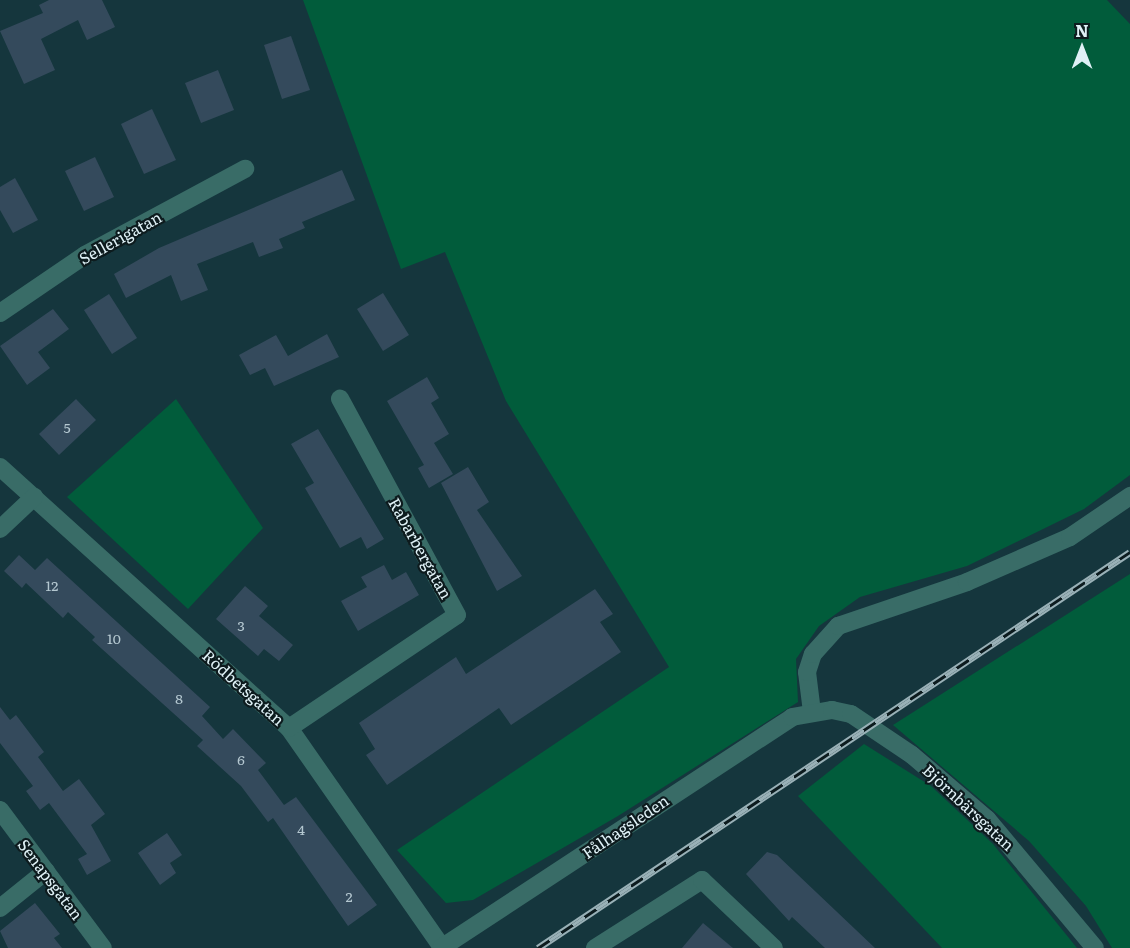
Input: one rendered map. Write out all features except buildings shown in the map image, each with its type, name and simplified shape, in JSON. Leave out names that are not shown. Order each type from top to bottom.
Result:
[{"type":"street","name":"Sellerigatan","points":[[0,313],[85,255],[245,169]]},
{"type":"street","name":"Rabarbergatan","points":[[289,728],[457,615],[340,399]]},
{"type":"street","name":"Rödbetsgatan","points":[[0,467],[289,728],[442,948]]},
{"type":"street","points":[[812,712],[807,672],[813,654],[838,626],[967,582],[1070,537],[1130,496]]},
{"type":"street","points":[[0,529],[34,497]]},
{"type":"street","name":"Fålhagsleden","points":[[442,948],[747,745],[792,717],[812,712]]},
{"type":"street","name":"Björnbärsgatan","points":[[812,712],[851,714],[912,755],[1009,841],[1095,948]]},
{"type":"street","name":"Senapsgatan","points":[[0,810],[103,948]]},
{"type":"street","points":[[0,908],[46,871]]},
{"type":"street","points":[[595,948],[702,880],[774,948]]},
{"type":"green space","points":[[303,0],[1107,0],[1130,24],[1130,475],[1084,509],[967,566],[860,597],[819,626],[796,659],[798,702],[618,816],[473,900],[446,903],[397,850],[669,667],[506,401],[445,252],[401,269]]},
{"type":"green space","points":[[176,399],[263,528],[188,609],[67,497]]},
{"type":"green space","points":[[1130,574],[1130,948],[1112,948],[1086,906],[1029,841],[893,725]]},
{"type":"green space","points":[[864,744],[931,786],[993,844],[1077,948],[942,948],[798,796]]},
{"type":"railway","points":[[538,948],[1130,552]]}]
